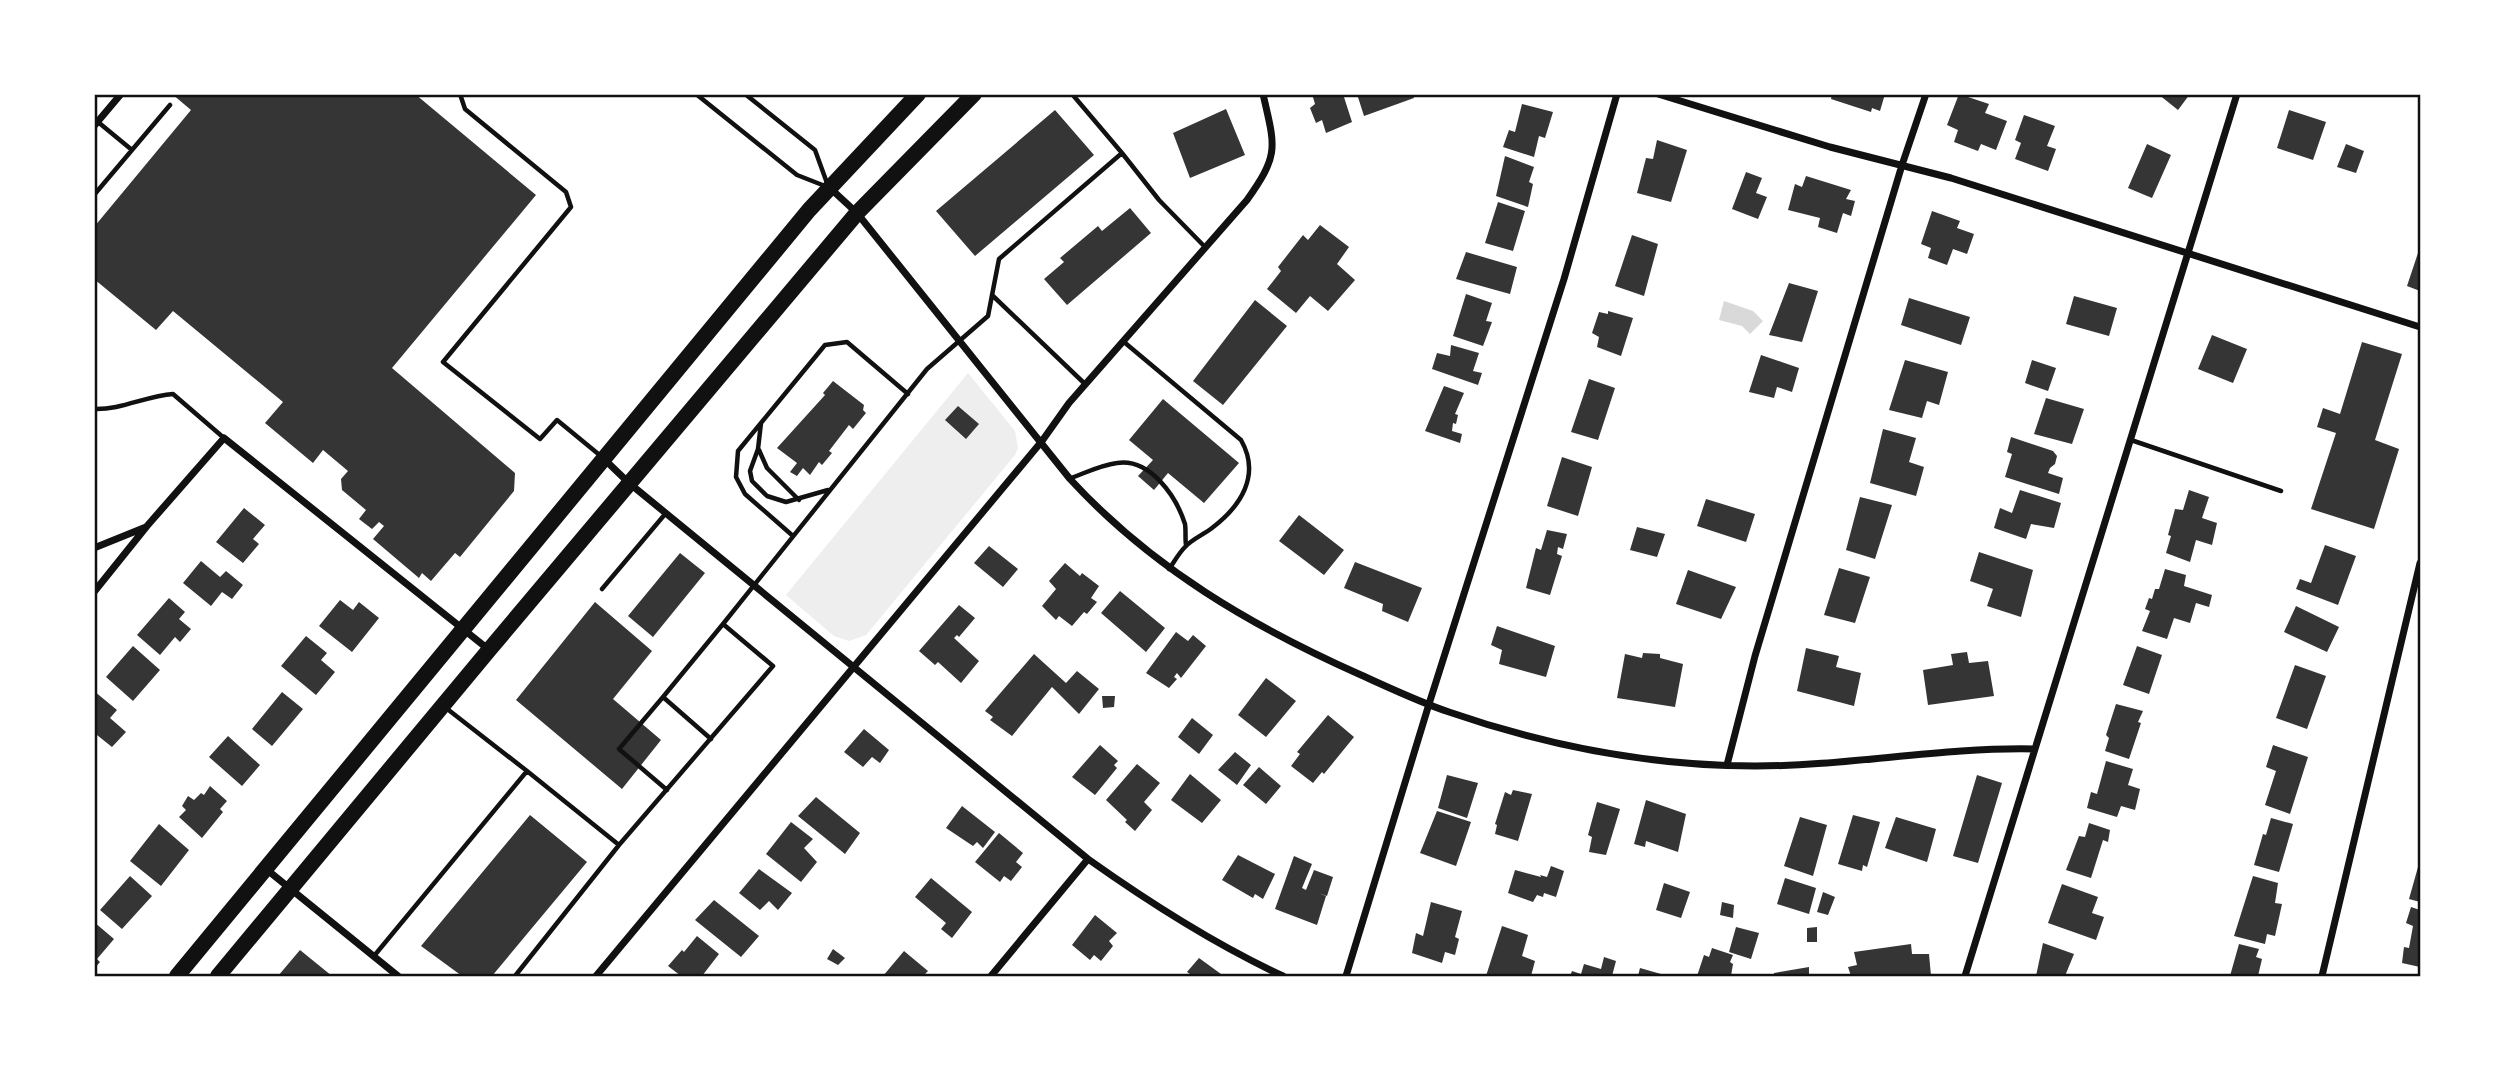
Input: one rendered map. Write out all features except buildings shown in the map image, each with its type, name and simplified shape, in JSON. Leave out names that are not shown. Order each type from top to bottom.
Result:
[{"type":"main road","points":[[177,976],[829,187],[918,94]]},
{"type":"main road","points":[[218,976],[857,212],[974,94]]},
{"type":"street","points":[[96,124],[121,94]]},
{"type":"street","points":[[596,976],[1042,442],[1086,385],[1247,200],[1266,173],[1274,143],[1263,94]]},
{"type":"street","points":[[1346,976],[1564,279],[1617,94]]},
{"type":"street","points":[[1658,94],[1830,147],[1951,178],[2420,327]]},
{"type":"street","points":[[1727,765],[1759,643],[1926,94]]},
{"type":"street","points":[[1965,976],[2236,94]]},
{"type":"street","points":[[829,187],[857,212],[1070,479],[1104,515],[1169,569],[1205,594],[1306,650],[1429,704],[1529,736],[1612,755],[1682,764],[1816,764],[1951,750],[2035,749]]},
{"type":"street","points":[[94,592],[224,438],[489,650]]},
{"type":"street","points":[[604,459],[629,483],[1088,859],[1161,910],[1244,958],[1283,976]]},
{"type":"street","points":[[94,548],[147,526]]},
{"type":"street","points":[[2322,976],[2420,563]]},
{"type":"street","points":[[991,976],[1088,859]]},
{"type":"street","points":[[266,869],[398,976]]},
{"type":"lane","points":[[460,94],[465,109],[566,192],[571,207],[443,362],[540,439],[557,420],[604,459]]},
{"type":"lane","points":[[696,94],[797,175],[829,187]]},
{"type":"lane","points":[[745,94],[815,150],[829,187]]},
{"type":"lane","points":[[1072,94],[1159,200],[1207,248]]},
{"type":"lane","points":[[94,195],[170,105]]},
{"type":"lane","points":[[96,124],[132,150]]},
{"type":"lane","points":[[667,790],[619,749],[927,369],[988,316],[999,259],[1122,153]]},
{"type":"lane","points":[[992,295],[1086,385]]},
{"type":"lane","points":[[793,536],[745,494],[736,477],[738,451],[761,422],[825,345],[837,342],[847,342],[908,394]]},
{"type":"lane","points":[[1124,342],[1241,440],[1249,454],[1251,473],[1239,500],[1213,527],[1186,545],[1169,569]]},
{"type":"lane","points":[[94,409],[108,410],[154,396],[173,394],[224,438]]},
{"type":"lane","points":[[761,422],[758,449],[750,471],[752,481],[766,496],[786,502],[830,489]]},
{"type":"lane","points":[[2130,440],[2281,491]]},
{"type":"lane","points":[[758,449],[767,468],[799,500]]},
{"type":"lane","points":[[1070,479],[1119,463],[1145,468],[1161,482],[1172,499],[1185,525],[1186,545]]},
{"type":"lane","points":[[602,589],[666,513]]},
{"type":"lane","points":[[515,976],[619,845],[774,667],[723,624]]},
{"type":"lane","points":[[663,696],[711,739]]},
{"type":"lane","points":[[443,705],[619,845]]},
{"type":"lane","points":[[374,957],[527,771]]},
{"type":"shaded area","points":[[1724,301],[1753,311],[1763,321],[1750,334],[1742,326],[1719,320]]},
{"type":"shaded area","points":[[968,373],[1015,431],[1018,448],[1015,455],[866,635],[849,641],[834,636],[786,595]]}]
